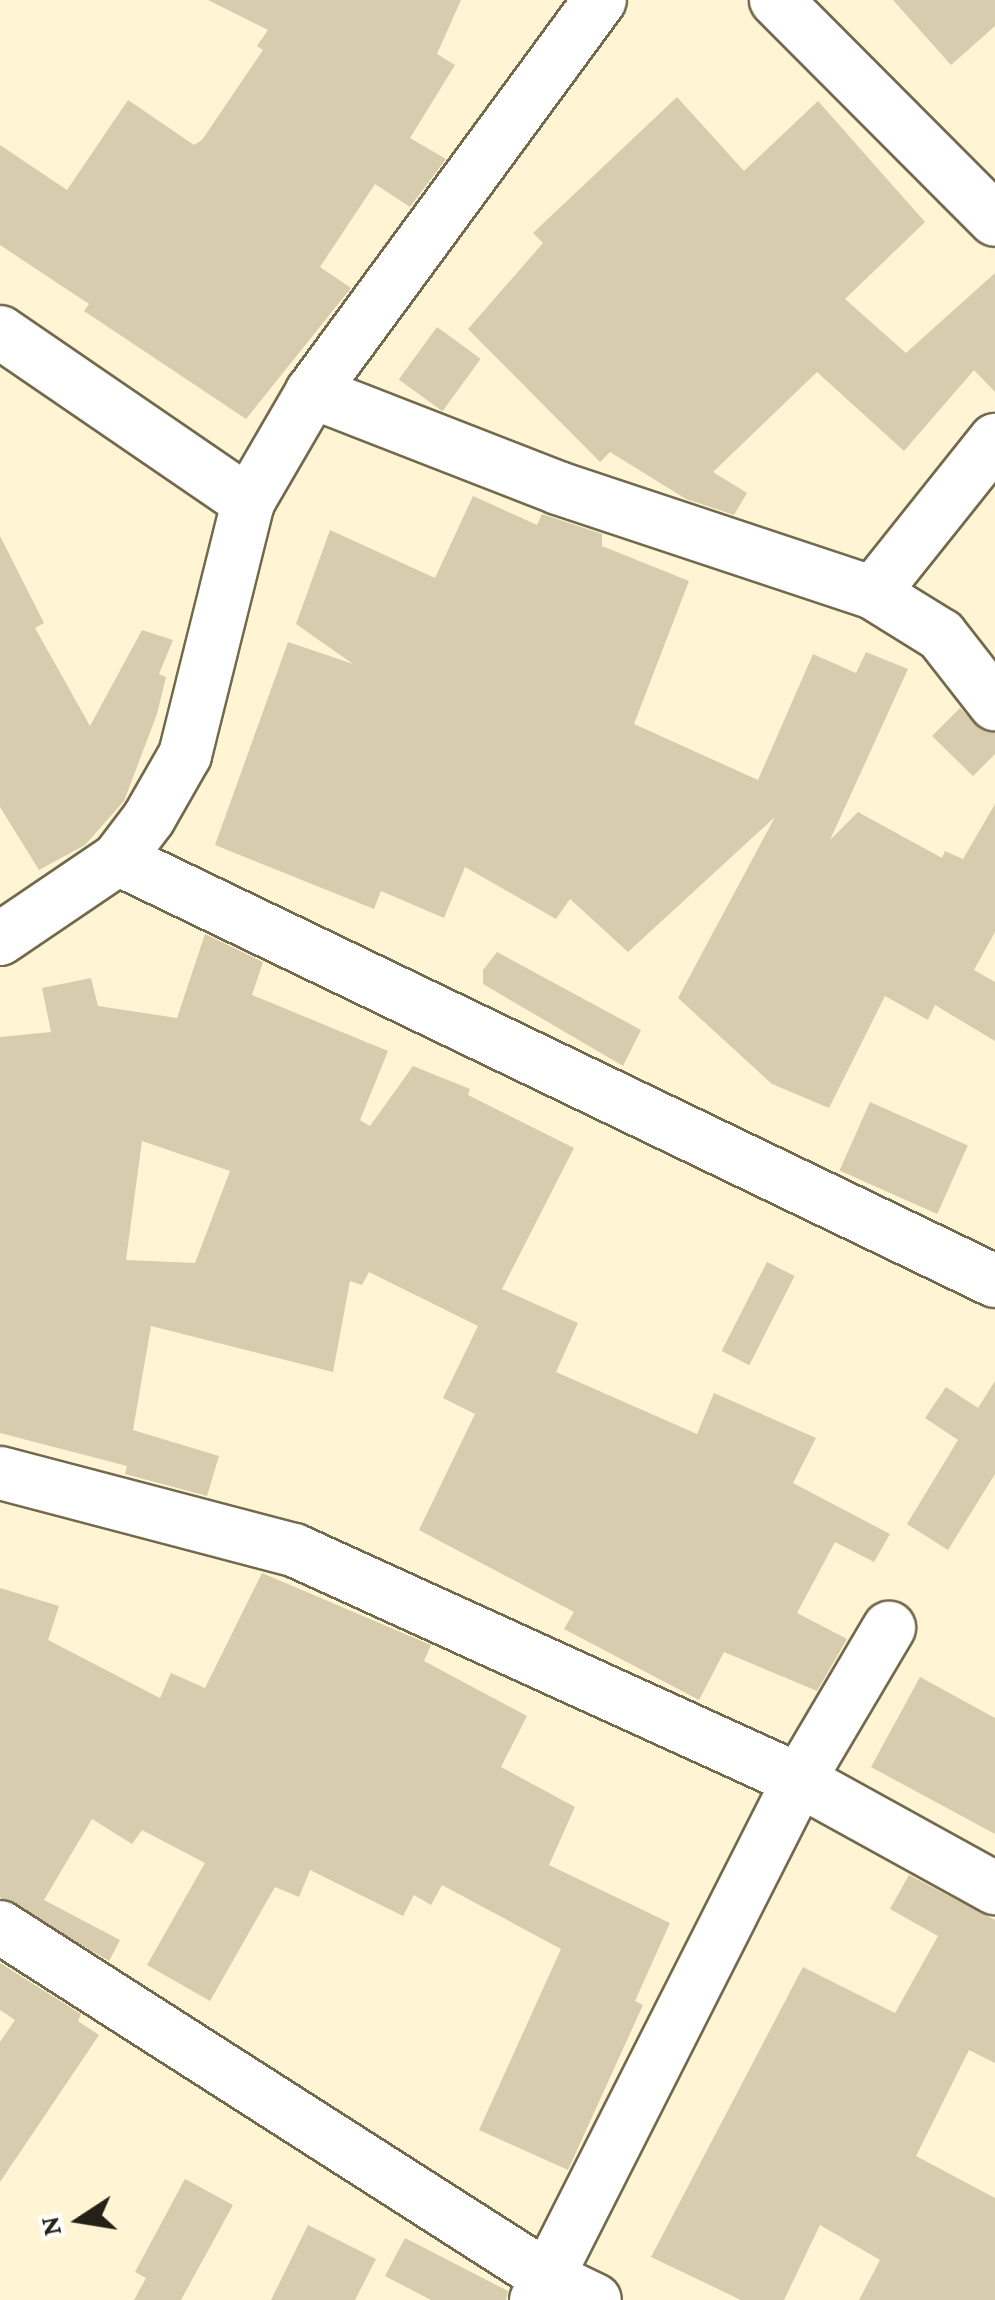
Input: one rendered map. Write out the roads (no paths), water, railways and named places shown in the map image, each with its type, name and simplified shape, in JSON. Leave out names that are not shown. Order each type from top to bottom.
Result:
[{"type":"street","points":[[0,939],[118,859],[185,756],[248,502],[312,392],[600,0]]},
{"type":"street","points":[[776,0],[995,220]]},
{"type":"street","points":[[0,332],[248,502]]},
{"type":"street","points":[[312,392],[558,488],[873,593],[941,635],[995,704]]},
{"type":"street","points":[[873,593],[995,440]]},
{"type":"street","points":[[118,859],[995,1281]]},
{"type":"street","points":[[0,1473],[294,1550],[799,1780],[995,1888]]},
{"type":"street","points":[[542,2289],[799,1780],[889,1628]]},
{"type":"street","points":[[0,1927],[542,2289],[594,2300]]}]
